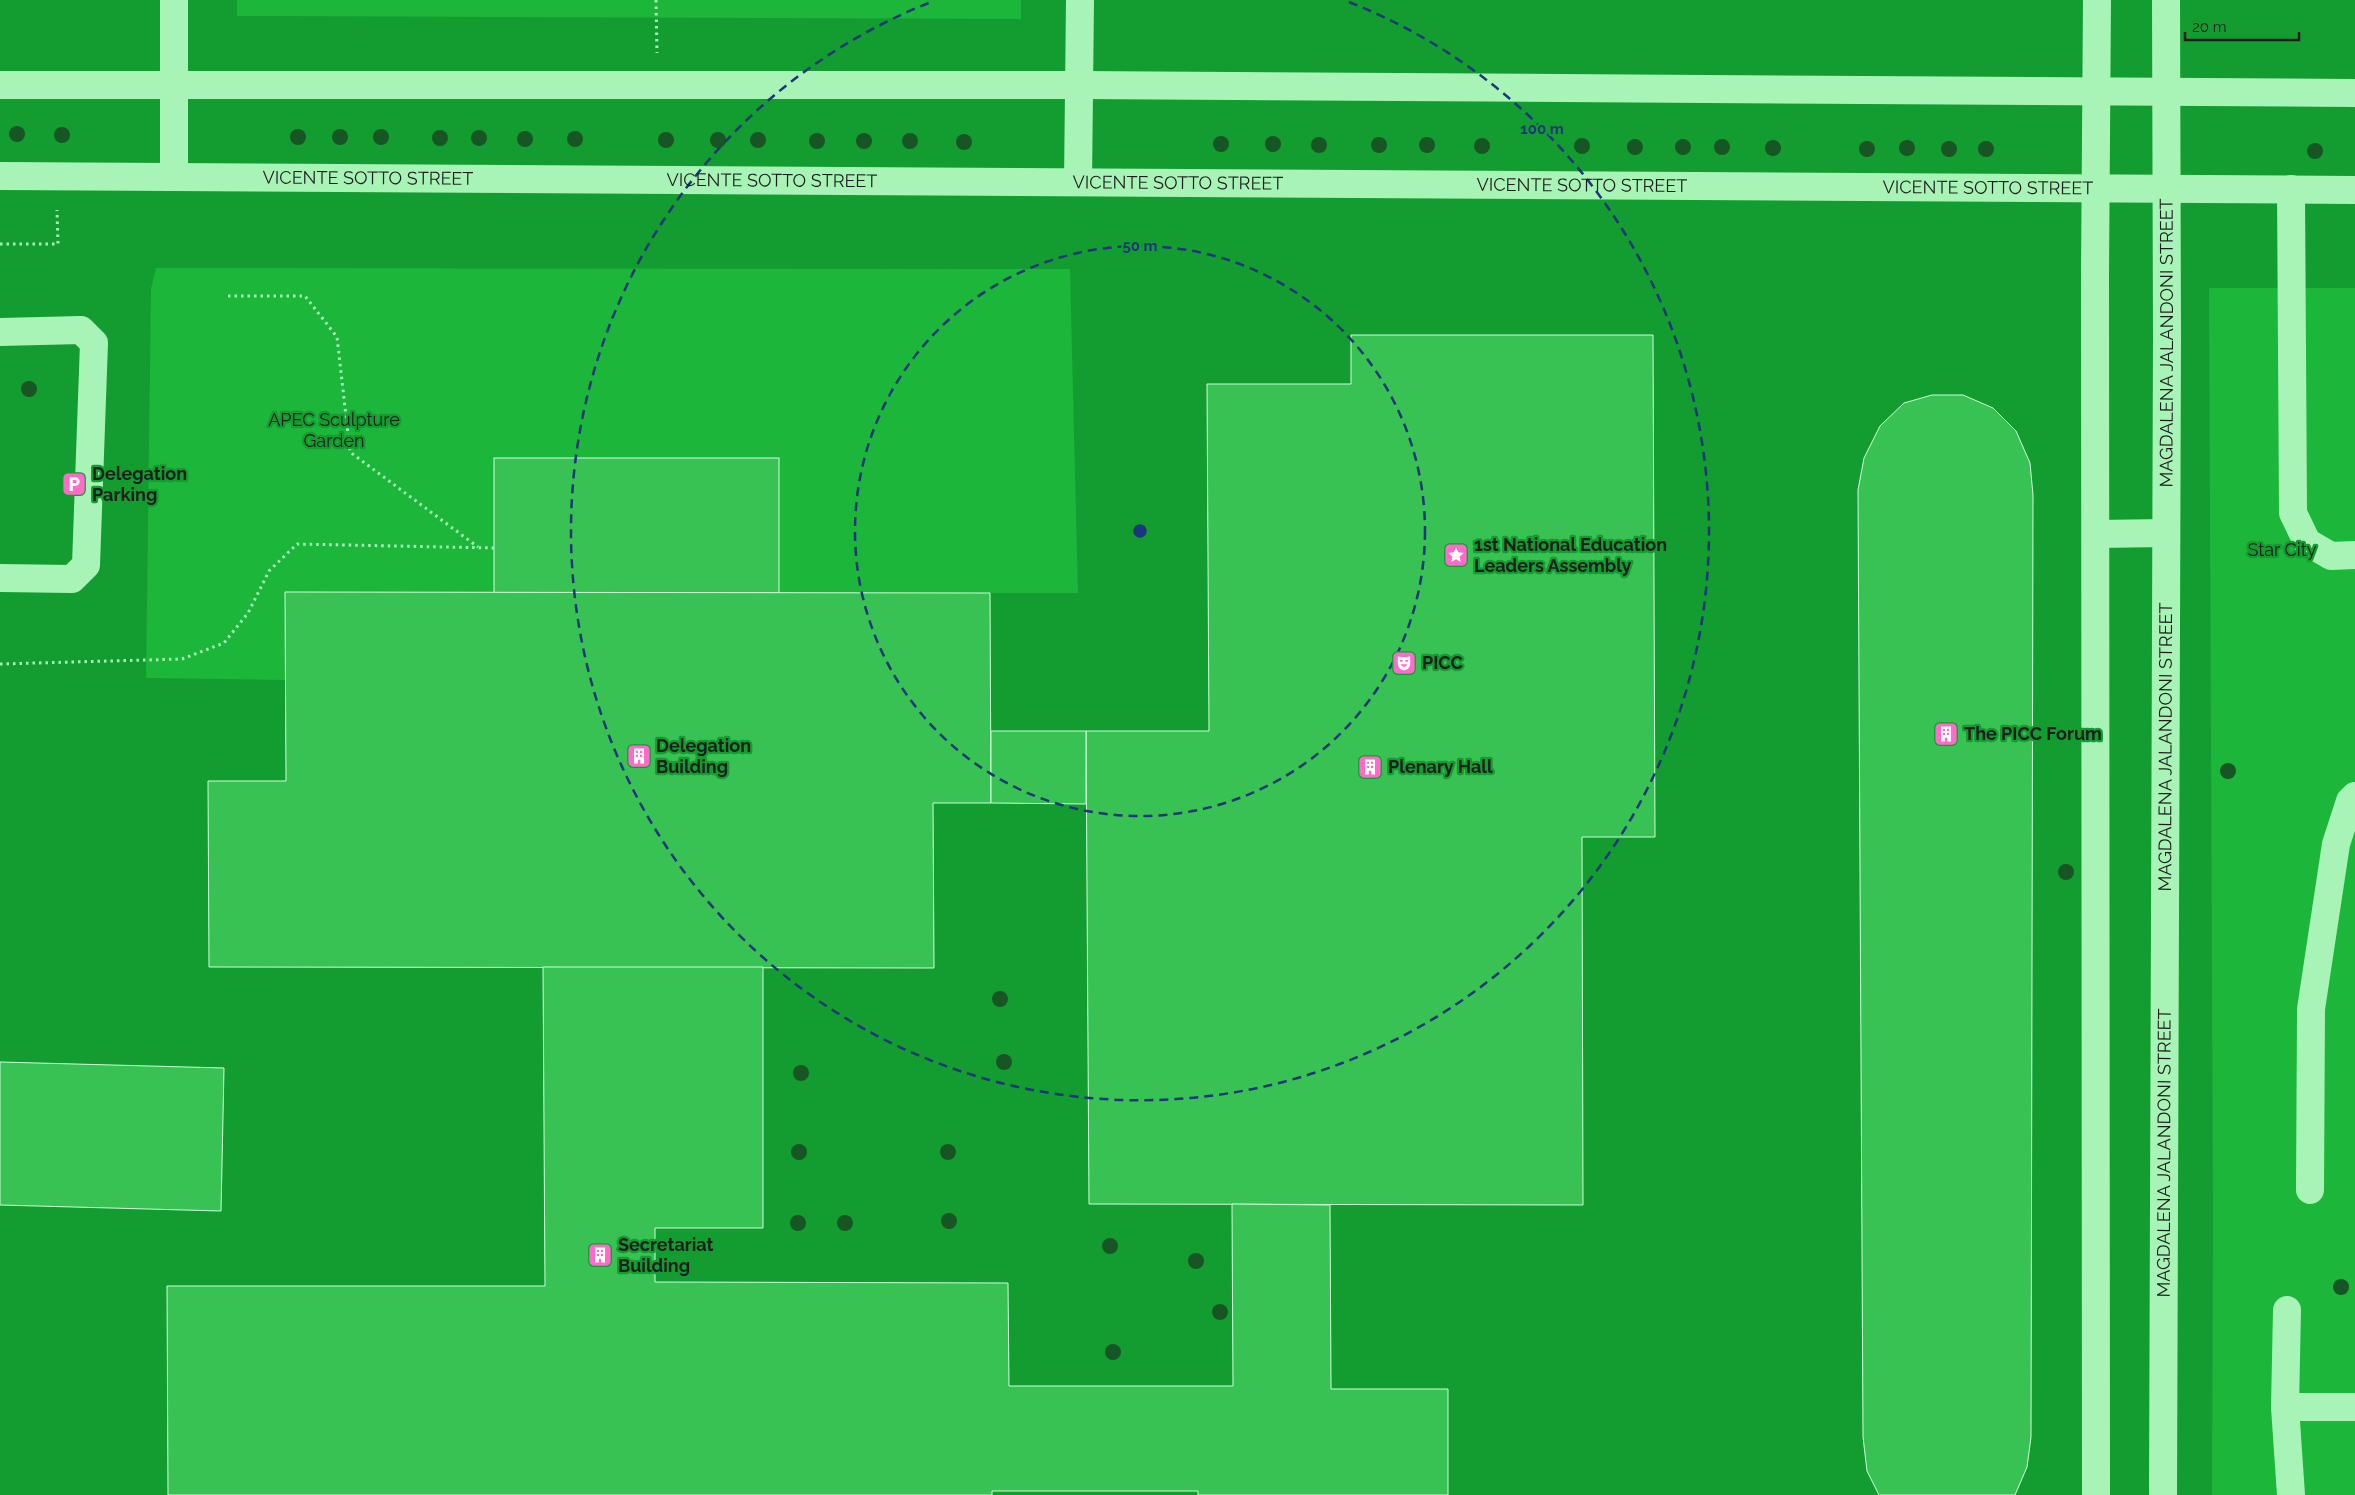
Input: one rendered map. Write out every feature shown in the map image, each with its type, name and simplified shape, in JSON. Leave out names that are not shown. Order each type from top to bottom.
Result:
[{"type":"street","points":[[174,0],[174,177]]},
{"type":"street","points":[[1078,182],[1080,0]]},
{"type":"street","points":[[2096,1495],[2095,188],[2097,0]]},
{"type":"street","name":"MAGDALENA JALANDONI STREET","points":[[2163,1495],[2166,0]]},
{"type":"street","points":[[0,85],[1080,85],[2355,94]]},
{"type":"street","name":"VICENTE SOTTO STREET","points":[[0,176],[2355,190]]},
{"type":"street","points":[[2291,189],[2293,513],[2307,542],[2331,556],[2355,555]]},
{"type":"street","points":[[0,332],[81,330],[94,344],[86,565],[72,579],[0,578]]},
{"type":"street","points":[[2096,534],[2166,533]]},
{"type":"street","points":[[2310,1190],[2311,1009],[2336,844],[2350,801],[2355,796]]},
{"type":"street","points":[[2287,1310],[2285,1407],[2291,1495]]},
{"type":"street","points":[[2285,1407],[2355,1408]]},
{"type":"path","points":[[656,0],[658,86]]},
{"type":"path","points":[[0,244],[58,244]]},
{"type":"path","points":[[228,296],[306,296],[337,338],[350,452],[479,548]]},
{"type":"path","points":[[0,664],[182,659],[224,643],[248,613],[269,571],[297,544],[494,548]]},
{"type":"green space","points":[[237,0],[1021,0],[1021,19],[237,16]]},
{"type":"green space","name":"APEC Sculpture Garden","points":[[156,268],[1070,269],[1078,593],[779,593],[778,458],[494,458],[494,593],[286,680],[146,678],[151,289]]},
{"type":"green space","name":"Star City","points":[[2209,288],[2355,288],[2355,1495],[2212,1495],[2213,1220]]},
{"type":"building","name":"Plenary Hall","points":[[1351,335],[1653,335],[1655,837],[1582,837],[1583,1205],[1089,1204],[1086,731],[1209,731],[1207,384],[1351,384]]},
{"type":"building","name":"The PICC Forum","points":[[1932,395],[1963,395],[1993,408],[2016,431],[2030,463],[2033,495],[2031,1437],[2027,1467],[2015,1495],[1879,1495],[1867,1471],[1863,1437],[1858,490],[1864,458],[1880,426],[1904,403]]},
{"type":"building","points":[[494,458],[779,458],[779,593],[494,593]]},
{"type":"building","name":"Delegation Building","points":[[285,592],[990,593],[991,803],[933,803],[934,968],[209,967],[208,781],[286,781]]},
{"type":"building","points":[[991,731],[1086,731],[1086,804],[991,803]]},
{"type":"building","name":"Secretariat Building","points":[[543,967],[763,967],[763,1228],[655,1228],[655,1282],[1008,1283],[1009,1386],[1233,1386],[1232,1204],[1330,1205],[1331,1389],[1448,1389],[1448,1495],[1198,1495],[1198,1491],[992,1491],[992,1495],[168,1495],[167,1286],[545,1286]]},
{"type":"building","points":[[0,1062],[224,1068],[221,1211],[0,1205]]},
{"type":"place","name":"Delegation Parking","points":[[74,484]]},
{"type":"place","name":"1st National Education Leaders Assembly","points":[[1456,555]]},
{"type":"place","name":"PICC","points":[[1404,663]]},
{"type":"place","name":"The PICC Forum","points":[[1946,734]]},
{"type":"place","name":"Delegation Building","points":[[639,756]]},
{"type":"place","name":"Plenary Hall","points":[[1370,767]]},
{"type":"place","name":"Secretariat Building","points":[[600,1255]]}]
